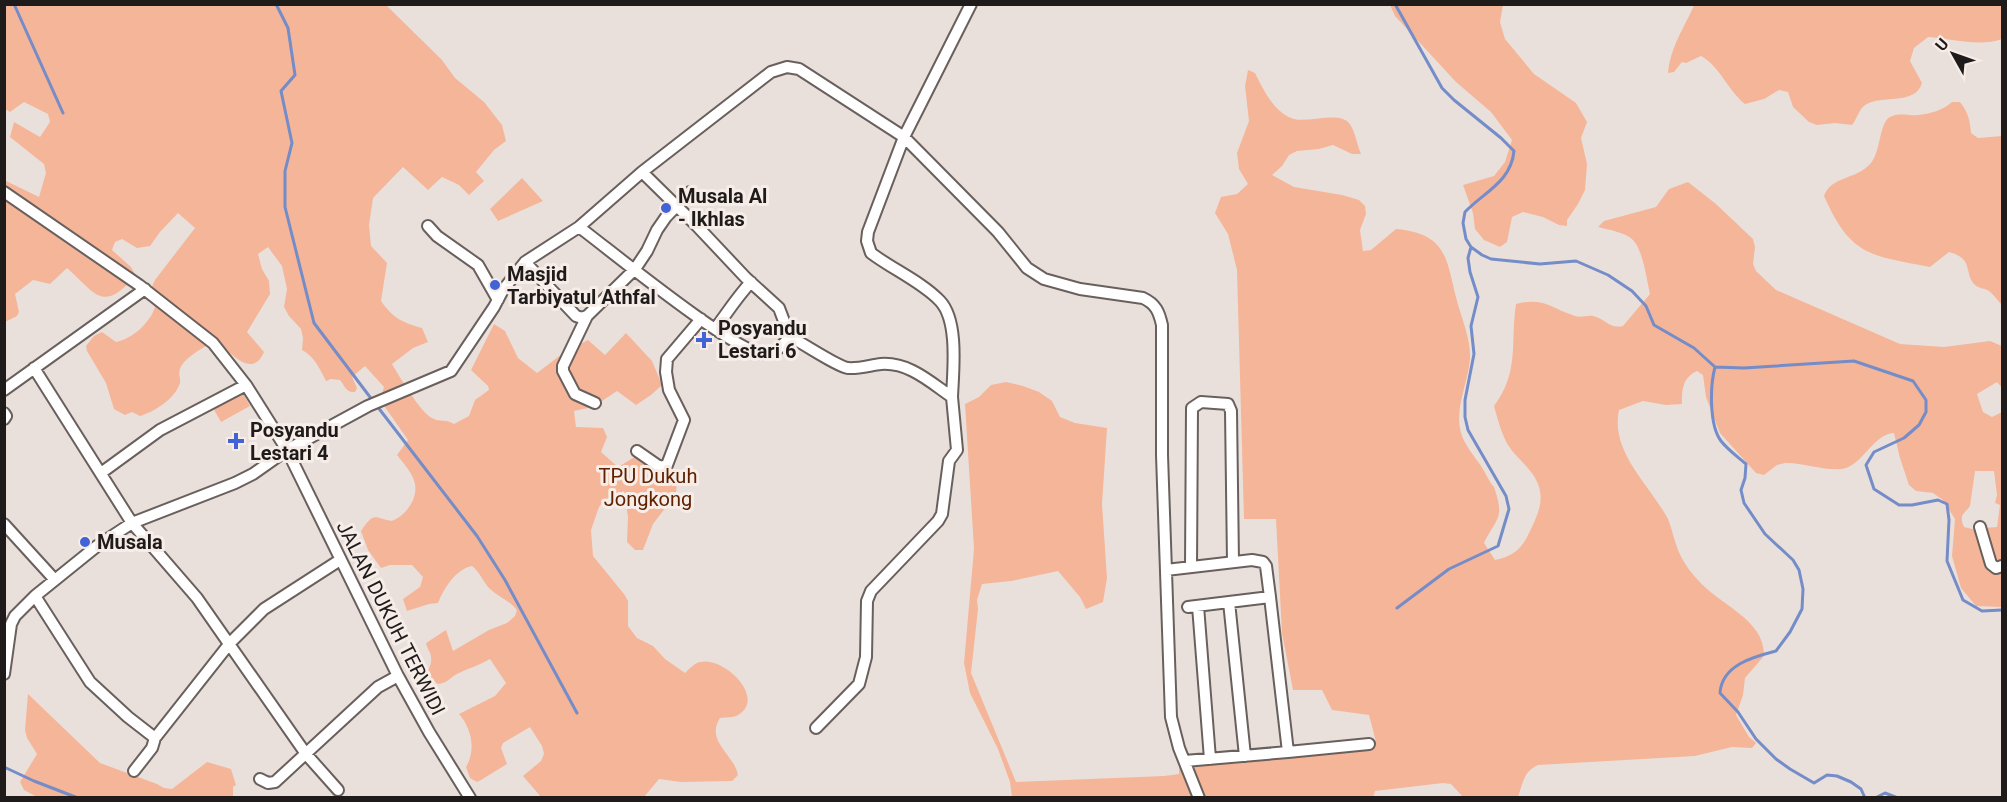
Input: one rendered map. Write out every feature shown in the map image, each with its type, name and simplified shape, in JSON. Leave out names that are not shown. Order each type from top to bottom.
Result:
[{"type":"street","points":[[816,728],[859,684],[866,657],[867,601],[871,591],[938,521],[942,514],[949,461],[957,450],[952,397],[951,323],[946,308],[931,293],[871,253],[867,242],[868,232],[904,137],[971,4]]},
{"type":"street","points":[[4,674],[11,624],[15,616],[35,596],[97,546],[132,523],[253,474],[287,450],[368,406],[451,371],[503,290],[525,262],[579,226],[642,171],[771,72],[787,67],[799,69],[904,137],[998,232],[1027,268],[1044,279],[1080,289],[1143,298],[1151,302],[1158,310],[1162,325],[1162,455],[1171,717],[1179,748],[1199,798]]},
{"type":"street","points":[[642,171],[778,308],[790,337],[849,368],[890,364],[912,369],[952,397]]},
{"type":"street","name":"JALAN DUKUH TERWIDI","points":[[4,192],[144,289],[213,343],[246,385],[287,450],[398,676],[470,798]]},
{"type":"street","points":[[595,403],[575,394],[563,371],[563,366],[587,316],[635,269],[657,230],[690,192]]},
{"type":"street","points":[[428,226],[437,236],[478,265],[498,300]]},
{"type":"street","points":[[579,226],[701,319],[746,348],[763,354],[777,350],[790,337]]},
{"type":"street","points":[[525,262],[576,316],[582,318],[587,316]]},
{"type":"street","points":[[715,329],[734,305],[736,298],[751,282]]},
{"type":"street","points":[[4,390],[144,289]]},
{"type":"street","points":[[637,451],[660,468],[667,465],[684,420],[669,390],[666,372],[667,359],[701,319]]},
{"type":"street","points":[[34,368],[132,523],[197,598],[306,754],[338,790]]},
{"type":"street","points":[[101,473],[160,430],[246,385]]},
{"type":"street","points":[[1191,567],[1192,408],[1201,402],[1228,404],[1231,411],[1233,562]]},
{"type":"street","points":[[4,413],[6,416],[4,419]]},
{"type":"street","points":[[4,524],[55,580]]},
{"type":"street","points":[[1980,527],[1991,564],[1996,568],[2002,566]]},
{"type":"street","points":[[134,771],[152,748],[155,738],[230,643],[264,609],[340,560]]},
{"type":"street","points":[[1166,570],[1252,560],[1263,562],[1266,566],[1288,752]]},
{"type":"street","points":[[35,596],[90,682],[155,738]]},
{"type":"street","points":[[1210,759],[1193,606],[1270,597]]},
{"type":"street","points":[[1228,602],[1245,756]]},
{"type":"street","points":[[260,779],[268,783],[275,782],[378,687],[398,676]]},
{"type":"street","points":[[1185,761],[1369,744]]},
{"type":"green space","name":"TPU Dukuh Jongkong","points":[[5,5],[386,5],[442,60],[455,78],[484,102],[502,125],[506,141],[494,150],[476,172],[484,181],[469,195],[459,185],[442,177],[428,190],[403,167],[373,198],[369,225],[371,246],[387,263],[381,301],[398,319],[422,328],[428,342],[413,348],[392,364],[410,394],[427,415],[454,424],[469,416],[475,400],[489,390],[488,386],[471,370],[494,324],[505,331],[518,358],[537,373],[562,354],[588,340],[605,355],[626,333],[652,361],[662,385],[651,395],[636,405],[617,391],[593,407],[574,411],[576,427],[603,428],[607,437],[601,452],[618,467],[638,455],[668,468],[677,479],[676,494],[653,524],[643,550],[635,550],[627,542],[628,517],[624,491],[604,500],[599,507],[591,530],[593,556],[628,601],[628,626],[637,638],[653,646],[665,659],[685,673],[700,662],[710,662],[730,672],[745,689],[748,699],[746,708],[736,716],[720,718],[716,726],[718,741],[738,775],[732,781],[681,782],[659,779],[644,797],[541,797],[523,776],[541,761],[544,754],[542,746],[530,727],[503,743],[501,748],[507,764],[477,782],[470,778],[466,767],[472,747],[470,733],[459,714],[495,696],[506,683],[490,659],[438,684],[428,673],[431,657],[426,643],[446,630],[453,651],[489,630],[507,623],[515,616],[517,610],[490,589],[472,566],[461,571],[451,580],[438,603],[407,611],[403,599],[420,587],[423,577],[412,565],[390,565],[381,568],[368,550],[361,531],[371,518],[377,517],[391,521],[401,516],[409,507],[414,496],[415,484],[408,468],[397,455],[408,440],[380,400],[384,387],[365,366],[352,377],[357,388],[355,392],[352,392],[346,389],[340,380],[326,381],[313,359],[302,350],[301,329],[284,307],[287,289],[282,266],[268,247],[258,254],[262,269],[269,281],[270,294],[247,332],[264,352],[259,360],[253,364],[240,361],[217,339],[183,364],[179,371],[180,383],[169,399],[140,416],[132,412],[125,415],[114,409],[106,383],[86,346],[94,336],[102,332],[116,342],[122,340],[134,334],[149,319],[155,307],[147,298],[155,280],[195,228],[178,213],[150,246],[137,248],[122,239],[115,242],[112,250],[131,267],[136,276],[115,294],[107,297],[100,296],[67,268],[50,284],[33,280],[15,294],[19,312],[17,316],[5,322],[4,180],[39,197],[46,173],[44,164],[10,137],[14,122],[40,137],[50,122],[48,114],[24,102],[10,112],[5,109]]},
{"type":"green space","points":[[1390,5],[1503,5],[1500,22],[1505,39],[1534,74],[1576,103],[1587,122],[1581,138],[1587,164],[1585,190],[1567,220],[1567,226],[1523,212],[1512,217],[1507,242],[1500,247],[1484,240],[1475,229],[1473,213],[1463,185],[1494,176],[1505,162],[1512,140],[1491,112],[1456,82],[1395,16]]},
{"type":"green space","points":[[1694,5],[2002,5],[2002,39],[1975,42],[1928,37],[1914,48],[1910,61],[1922,83],[1913,95],[1865,105],[1852,125],[1835,123],[1817,125],[1809,122],[1793,107],[1788,92],[1779,90],[1764,99],[1745,104],[1714,66],[1701,56],[1686,63],[1682,62],[1674,72],[1668,73],[1675,46]]},
{"type":"green space","points":[[1248,70],[1255,73],[1270,100],[1287,116],[1300,120],[1338,118],[1344,120],[1353,130],[1361,154],[1352,154],[1333,145],[1297,151],[1289,155],[1272,175],[1294,187],[1359,200],[1365,206],[1366,214],[1360,230],[1363,251],[1371,250],[1396,229],[1426,236],[1442,251],[1447,261],[1470,352],[1469,369],[1459,417],[1462,436],[1494,487],[1499,506],[1496,522],[1484,543],[1495,560],[1506,557],[1523,544],[1537,515],[1541,499],[1538,483],[1506,440],[1494,406],[1508,381],[1511,369],[1516,304],[1533,302],[1547,304],[1575,316],[1593,316],[1614,326],[1623,326],[1650,294],[1644,266],[1639,251],[1630,237],[1598,227],[1604,221],[1656,207],[1669,189],[1688,182],[1716,204],[1753,239],[1755,247],[1753,264],[1756,271],[1776,290],[1900,344],[1944,347],[1990,341],[2002,346],[2002,388],[1997,382],[1977,394],[1983,412],[1992,417],[2002,412],[2002,607],[1976,606],[1961,588],[1952,556],[1955,519],[1943,500],[1933,493],[1916,491],[1909,485],[1894,433],[1881,438],[1859,460],[1846,468],[1833,469],[1785,463],[1777,465],[1764,475],[1756,473],[1720,433],[1706,397],[1703,375],[1697,371],[1686,381],[1682,404],[1666,405],[1643,401],[1619,410],[1620,440],[1633,467],[1668,519],[1678,550],[1687,566],[1707,589],[1749,622],[1762,643],[1764,656],[1745,678],[1743,695],[1736,715],[1749,737],[1756,743],[1752,748],[1732,747],[1695,756],[1538,765],[1526,775],[1518,797],[1463,797],[1451,784],[1443,783],[1375,791],[1373,798],[1012,797],[1010,782],[998,749],[970,693],[964,663],[974,549],[965,404],[979,397],[991,385],[1006,382],[1039,392],[1052,401],[1060,417],[1075,423],[1107,428],[1102,504],[1107,578],[1103,602],[1086,609],[1080,597],[1058,571],[1011,581],[982,584],[977,600],[971,673],[1016,782],[1164,776],[1179,774],[1179,765],[1209,764],[1376,742],[1369,715],[1332,710],[1322,690],[1293,690],[1282,633],[1276,519],[1244,519],[1237,270],[1228,234],[1215,213],[1221,197],[1237,194],[1248,184],[1239,169],[1237,153],[1249,121],[1245,86]],"holes":[[[1975,471],[1994,471],[1997,495],[1995,503],[2000,505],[1997,527],[1972,529],[1964,527],[1962,517],[1970,506]]]},
{"type":"green space","points":[[1952,102],[1960,102],[1963,106],[1968,116],[1971,133],[1978,138],[2002,136],[2002,305],[1989,291],[1975,285],[1965,262],[1957,255],[1949,252],[1930,267],[1892,259],[1865,250],[1844,231],[1824,196],[1832,185],[1858,173],[1871,163],[1877,152],[1886,120],[1890,117],[1931,113]]},
{"type":"green space","points":[[522,178],[543,201],[498,221],[490,209]]},
{"type":"green space","points":[[241,390],[250,406],[221,422],[212,406]]},
{"type":"green space","points":[[28,694],[100,763],[172,789],[207,762],[231,769],[236,785],[233,787],[233,797],[39,798],[24,790],[20,782],[37,754],[25,730]]},
{"type":"waterway","points":[[14,4],[63,113]]},
{"type":"waterway","points":[[276,4],[288,28],[295,75],[281,91],[292,143],[285,171],[285,207],[314,323],[373,401]]},
{"type":"waterway","points":[[1395,4],[1442,88],[1514,151],[1512,162],[1502,179],[1465,212],[1463,223],[1466,239],[1471,247],[1491,259],[1540,264],[1576,261],[1608,275],[1632,291],[1646,306],[1654,325],[1694,348],[1715,367],[1744,368],[1854,361],[1913,381],[1926,400],[1926,412],[1919,425],[1904,438],[1874,452],[1866,465],[1874,489],[1899,505],[1938,500],[1947,504],[1949,520],[1947,561],[1963,600],[1982,611],[2002,610]]},
{"type":"waterway","points":[[1397,608],[1449,569],[1498,546],[1509,509],[1506,496],[1468,430],[1465,417],[1465,400],[1474,354],[1471,326],[1478,297],[1468,258],[1471,247]]},
{"type":"waterway","points":[[1715,367],[1712,384],[1714,425],[1721,441],[1746,464],[1741,490],[1744,503],[1765,534],[1793,560],[1799,570],[1803,589],[1802,609],[1790,632],[1776,651],[1758,656],[1733,669],[1726,675],[1720,693],[1738,712],[1756,739],[1776,759],[1814,783],[1827,775],[1837,776],[1851,782],[1861,789],[1865,798]]},
{"type":"waterway","points":[[377,406],[477,536],[505,580],[577,713]]},
{"type":"waterway","points":[[4,767],[78,798]]},
{"type":"waterway","points":[[1875,798],[1885,793],[1898,798]]},
{"type":"place","name":"Musala Al - Ikhlas","points":[[666,208]]},
{"type":"place","name":"Masjid Tarbiyatul Athfal","points":[[495,285]]},
{"type":"place","name":"Posyandu Lestari 6","points":[[704,340]]},
{"type":"place","name":"Posyandu Lestari 4","points":[[236,441]]},
{"type":"place","name":"Musala","points":[[85,542]]}]
